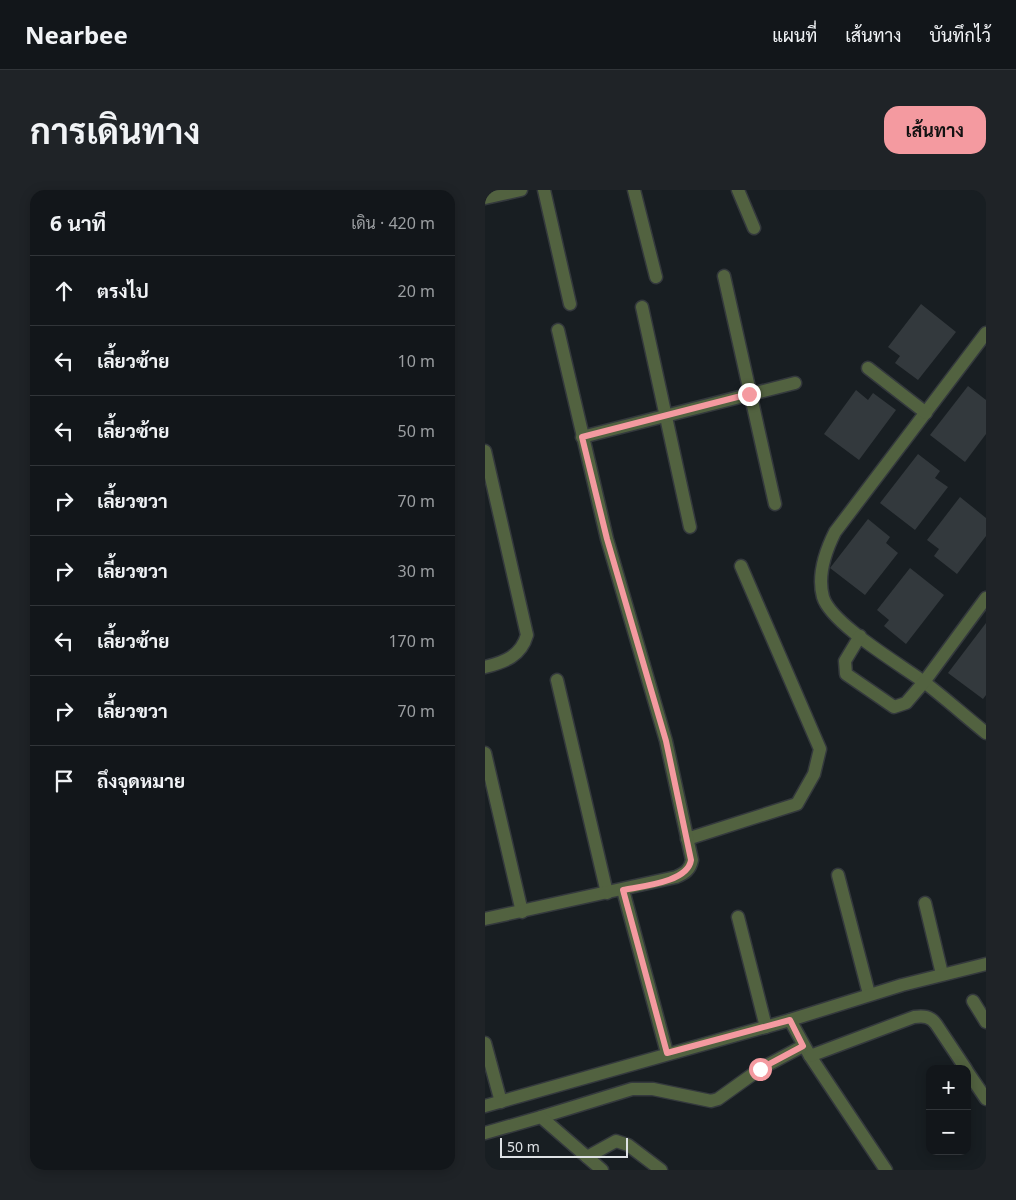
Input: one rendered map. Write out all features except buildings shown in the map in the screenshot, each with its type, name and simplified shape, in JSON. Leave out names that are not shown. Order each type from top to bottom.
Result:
[{"type":"street","points":[[485,198],[508,191],[521,190]]},
{"type":"street","points":[[544,190],[569,304]]},
{"type":"street","points":[[634,190],[656,277]]},
{"type":"street","points":[[738,190],[754,228]]},
{"type":"street","points":[[724,276],[775,504]]},
{"type":"street","points":[[642,307],[664,415],[690,527]]},
{"type":"street","points":[[485,919],[607,894],[685,873],[690,866],[691,860],[666,741],[607,539],[558,330]]},
{"type":"street","points":[[986,333],[841,523],[828,546],[822,566],[821,582],[823,599],[833,614],[924,682],[986,733]]},
{"type":"street","points":[[869,368],[926,413]]},
{"type":"street","points":[[582,437],[795,382]]},
{"type":"street","points":[[485,451],[527,636],[524,646],[515,656],[485,667]]},
{"type":"street","points":[[687,839],[797,804],[814,774],[820,749],[741,566]]},
{"type":"street","points":[[860,636],[845,661],[846,674],[894,707],[907,703],[986,598]]},
{"type":"street","points":[[557,680],[607,894]]},
{"type":"street","points":[[485,753],[522,912]]},
{"type":"street","points":[[838,875],[869,994]]},
{"type":"street","points":[[623,890],[667,1053]]},
{"type":"street","points":[[925,903],[942,974]]},
{"type":"street","points":[[737,917],[766,1027]]},
{"type":"street","points":[[485,1106],[667,1053],[790,1020],[869,994],[986,964]]},
{"type":"street","points":[[973,1002],[986,1022]]},
{"type":"street","points":[[485,1133],[632,1088],[653,1089],[711,1101],[760,1069],[807,1051],[924,1016],[931,1018],[936,1024],[964,1065]]},
{"type":"street","points":[[790,1020],[807,1051],[886,1170]]},
{"type":"street","points":[[485,1043],[501,1102]]},
{"type":"street","points":[[971,1076],[986,1099]]},
{"type":"street","points":[[541,1117],[602,1170]]},
{"type":"street","points":[[587,1157],[616,1141],[628,1145],[661,1170]]},
{"type":"route","points":[[749,394],[582,437],[607,539],[666,741],[691,860],[690,866],[685,873],[676,877],[623,890],[667,1053],[790,1020],[803,1046],[760,1069]]}]
